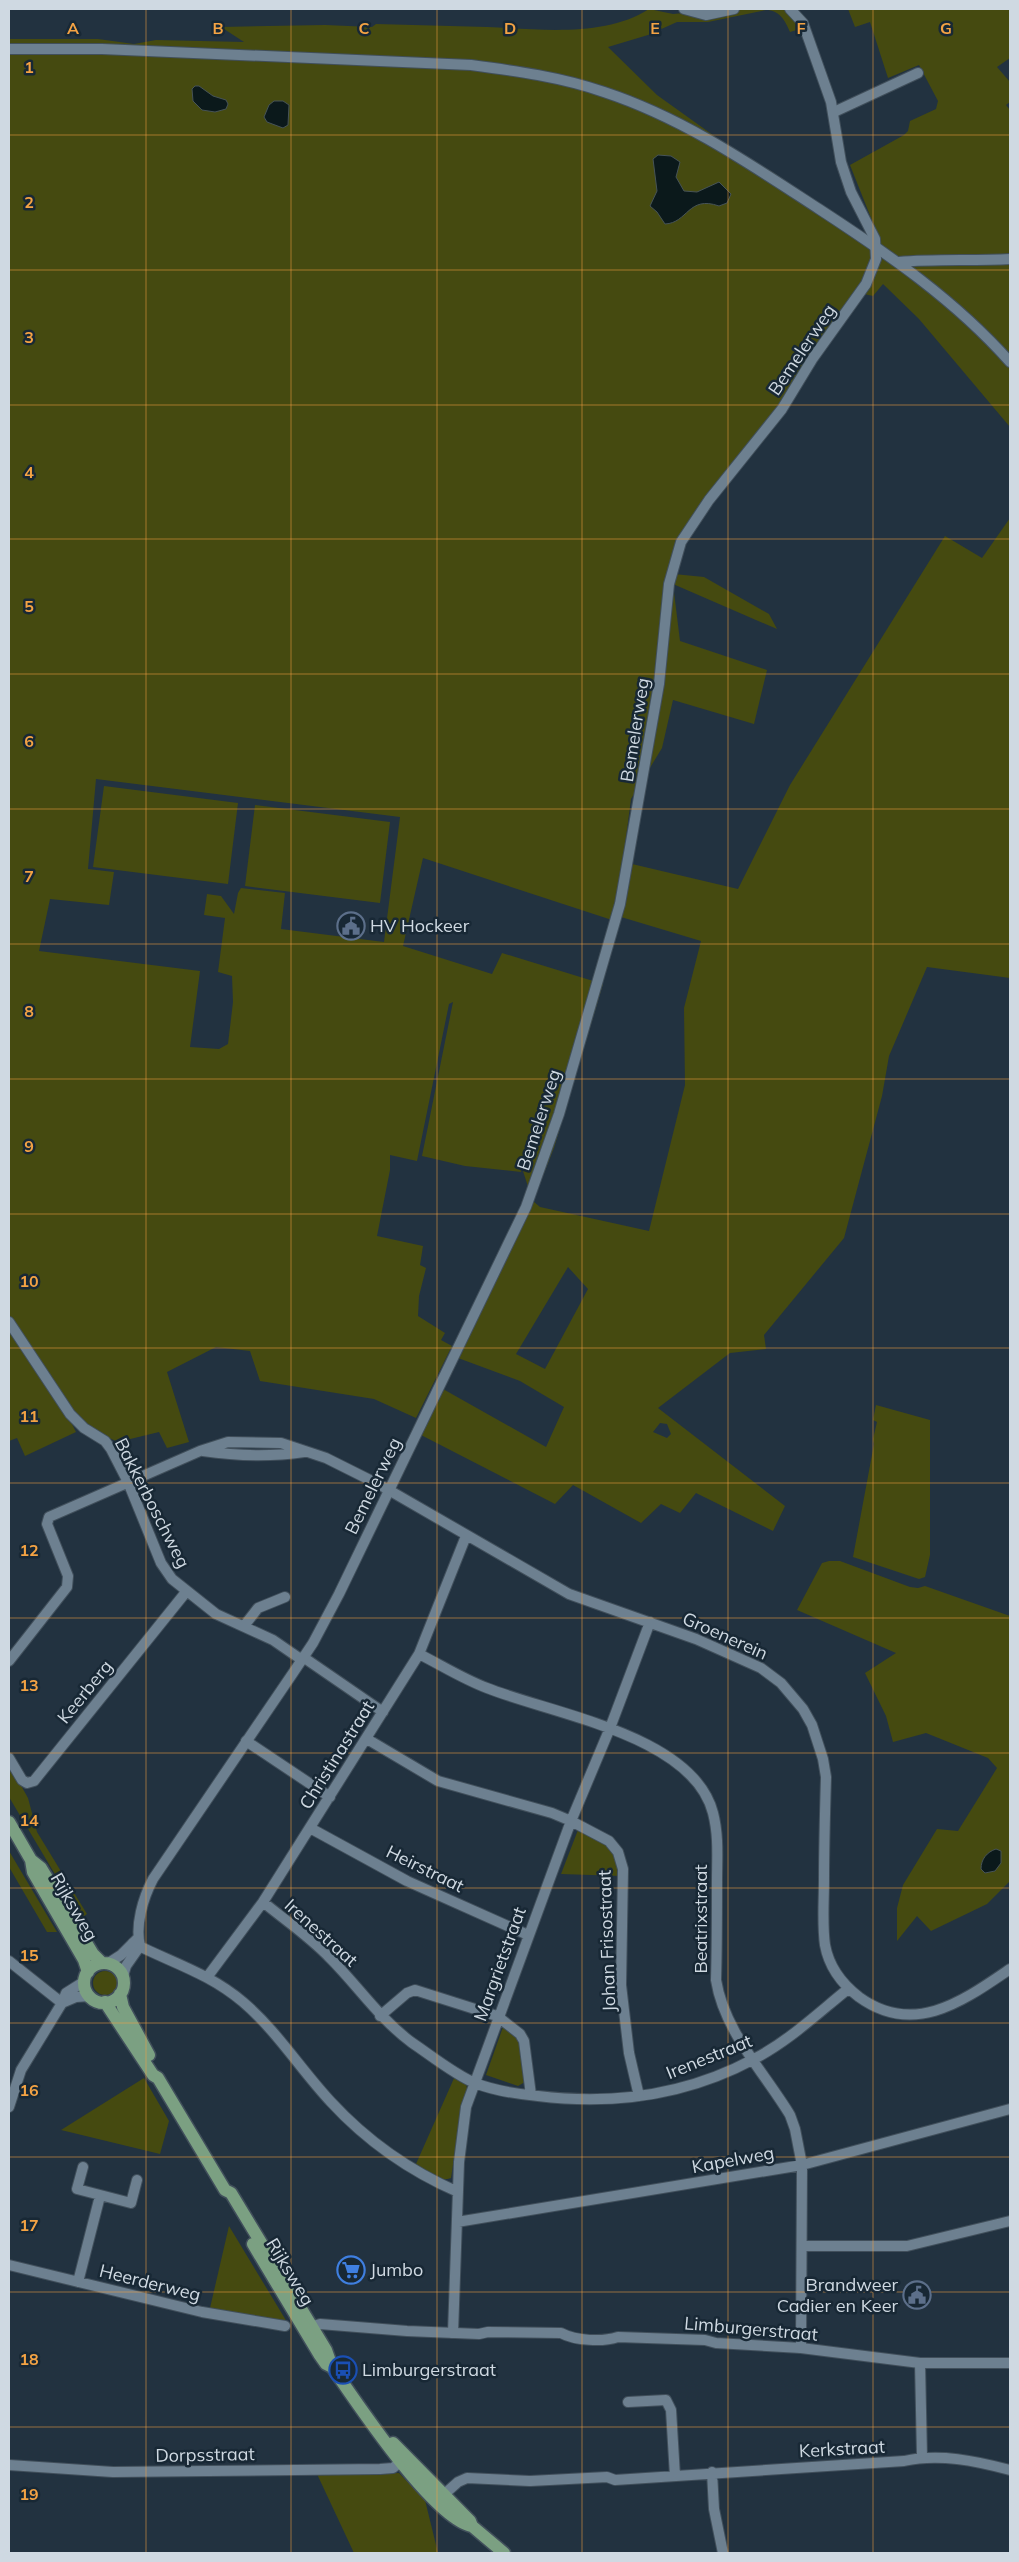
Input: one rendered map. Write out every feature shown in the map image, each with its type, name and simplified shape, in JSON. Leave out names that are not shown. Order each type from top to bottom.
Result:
[{"type":"main road","name":"Rijksweg","points":[[9,1822],[31,1860],[33,1872],[84,1960],[86,1976]]},
{"type":"main road","name":"Rijksweg","points":[[31,1860],[41,1868],[92,1952],[105,1963]]},
{"type":"main road","points":[[105,1963],[117,1968],[123,1976],[124,1984],[120,1994],[114,2000],[97,2001],[90,1996],[86,1976],[94,1966],[105,1963]]},
{"type":"main road","name":"Rijksweg","points":[[120,1994],[123,2007],[159,2072],[158,2078]]},
{"type":"main road","name":"Rijksweg","points":[[105,2002],[153,2075],[158,2078],[225,2190],[230,2193],[303,2328],[326,2350],[332,2367],[375,2426],[380,2428],[470,2521],[472,2526],[504,2553]]},
{"type":"main road","name":"Rijksweg","points":[[375,2426],[375,2431],[400,2462],[443,2495]]},
{"type":"street","points":[[684,9],[706,15],[734,9]]},
{"type":"street","points":[[790,9],[803,23],[834,112],[844,172],[877,246]]},
{"type":"street","points":[[9,49],[102,49],[471,65],[557,79],[622,98],[694,131],[734,153],[877,246],[920,278],[974,324],[1010,362]]},
{"type":"street","points":[[834,112],[918,73]]},
{"type":"street","name":"Bemelerweg","points":[[123,1976],[137,1942],[144,1901],[157,1872],[303,1658],[330,1611],[526,1207],[559,1114],[620,904],[656,707],[669,584],[678,550],[685,535],[709,500],[775,419],[813,358],[866,284],[876,259],[877,246]]},
{"type":"street","points":[[899,262],[916,260],[970,262],[1010,259]]},
{"type":"street","name":"Bakkerboschweg","points":[[9,1322],[70,1414],[84,1428],[105,1441],[128,1482],[166,1572],[186,1592],[216,1614],[273,1640],[303,1658]]},
{"type":"street","name":"Groenerein","points":[[128,1482],[200,1451],[226,1454],[281,1455],[305,1452],[326,1458],[389,1490],[569,1594],[650,1622],[730,1653],[761,1668],[791,1694],[812,1725],[823,1759],[826,1777],[823,1921],[825,1946],[835,1972],[848,1989],[883,2012],[905,2016],[929,2014],[949,2006],[1010,1968]]},
{"type":"street","points":[[9,1661],[67,1587],[68,1576],[47,1520],[128,1482]]},
{"type":"street","name":"Christinastraat","points":[[208,1976],[263,1902],[419,1654],[466,1536]]},
{"type":"street","name":"Keerberg","points":[[9,1758],[22,1780],[27,1783],[34,1781],[186,1592]]},
{"type":"street","points":[[244,1626],[258,1608],[285,1597]]},
{"type":"street","name":"Margrietstraat","points":[[453,2333],[458,2192],[466,2107],[497,2016],[571,1821],[610,1728],[650,1622]]},
{"type":"street","name":"Beatrixstraat","points":[[419,1654],[486,1688],[610,1728],[644,1743],[680,1763],[707,1796],[713,1813],[717,1838],[716,1980],[718,1993],[732,2026],[790,2115],[796,2128],[802,2165],[801,2348]]},
{"type":"street","points":[[303,1658],[384,1712]]},
{"type":"street","name":"Johan Frisostraat","points":[[367,1739],[438,1781],[552,1813],[610,1841],[618,1852],[623,1869],[621,1985],[629,2053],[639,2096]]},
{"type":"street","points":[[246,1741],[330,1797]]},
{"type":"street","name":"Heirstraat","points":[[310,1828],[407,1880],[528,1935]]},
{"type":"street","name":"Irenestraat","points":[[263,1902],[330,1957],[380,2016],[410,2041],[473,2082],[504,2092],[570,2100],[639,2096],[666,2092],[691,2085],[754,2059],[788,2038],[848,1989]]},
{"type":"street","points":[[105,1963],[121,1955],[137,1942],[208,1976],[244,2003],[262,2020],[332,2103],[362,2133],[413,2169],[458,2192]]},
{"type":"street","points":[[9,1962],[62,2003]]},
{"type":"street","points":[[9,2107],[21,2070],[62,2003],[66,1993],[86,1976]]},
{"type":"street","points":[[380,2016],[407,1993],[415,1990],[497,2016],[520,2034],[524,2041],[531,2096]]},
{"type":"street","points":[[62,2003],[76,1997],[90,1996]]},
{"type":"street","name":"Kapelweg","points":[[457,2222],[802,2165],[1010,2109]]},
{"type":"street","points":[[83,2167],[77,2189],[131,2204],[137,2180]]},
{"type":"street","points":[[78,2282],[100,2196]]},
{"type":"street","points":[[802,2246],[907,2246],[1010,2221]]},
{"type":"street","name":"Heerderweg","points":[[9,2265],[202,2312],[284,2326]]},
{"type":"street","name":"Limburgerstraat","points":[[303,2328],[344,2325],[453,2333],[561,2333],[571,2338],[612,2339],[618,2337],[705,2340],[716,2343],[801,2348],[920,2363],[1010,2362]]},
{"type":"street","points":[[920,2363],[922,2458]]},
{"type":"street","points":[[628,2402],[666,2400],[671,2410],[675,2476]]},
{"type":"street","name":"Kerkstraat","points":[[443,2495],[458,2482],[467,2478],[530,2481],[607,2477],[615,2480],[712,2472],[895,2462],[922,2458],[972,2461],[1010,2470]]},
{"type":"street","name":"Dorpsstraat","points":[[9,2465],[113,2472],[380,2469],[394,2468],[400,2462]]},
{"type":"street","points":[[712,2472],[714,2509],[723,2553]]},
{"type":"green space","points":[[649,9],[673,14],[730,9],[788,9],[800,29],[790,32],[781,16],[771,10],[766,10],[708,22],[677,22],[648,35],[608,47],[657,95],[724,143],[774,173],[878,245],[877,233],[850,165],[904,135],[908,131],[910,121],[936,109],[938,101],[919,65],[888,78],[870,22],[855,27],[848,9],[1010,9],[1010,58],[997,67],[1010,82],[1010,102],[1006,105],[1010,110],[1010,427],[919,319],[883,284],[873,296],[864,294],[685,537],[674,574],[704,577],[769,614],[777,629],[673,584],[680,641],[767,670],[754,724],[673,700],[662,748],[631,799],[615,921],[423,858],[403,946],[492,974],[502,953],[603,984],[554,1148],[533,1201],[540,1207],[649,1231],[685,1085],[684,1008],[701,941],[621,917],[632,864],[738,889],[790,785],[945,536],[982,558],[1010,518],[1010,978],[927,967],[889,1056],[882,1096],[844,1238],[764,1335],[766,1349],[730,1353],[658,1408],[785,1506],[773,1531],[696,1493],[680,1513],[661,1504],[641,1523],[573,1485],[555,1504],[421,1435],[443,1389],[546,1447],[564,1407],[520,1381],[458,1358],[533,1202],[522,1168],[521,1172],[465,1166],[422,1156],[453,1002],[449,1004],[417,1161],[390,1155],[390,1170],[377,1236],[423,1246],[420,1265],[426,1268],[419,1296],[418,1316],[445,1333],[441,1340],[452,1346],[416,1418],[374,1399],[260,1381],[250,1351],[216,1347],[167,1372],[189,1442],[167,1448],[159,1432],[118,1442],[70,1420],[76,1432],[25,1456],[17,1438],[9,1441],[9,39],[98,39],[134,44],[156,40],[244,42],[221,27],[325,25],[372,27],[376,24],[570,30],[612,24],[631,18]],"holes":[[[96,779],[400,817],[384,942],[281,929],[285,893],[241,888],[238,893],[234,914],[221,896],[207,894],[204,915],[225,918],[218,972],[232,976],[233,1002],[228,1044],[219,1049],[190,1047],[200,971],[39,951],[50,899],[109,905],[114,872],[88,869]],[[568,1267],[588,1289],[545,1369],[516,1354]],[[660,1423],[667,1424],[671,1434],[667,1438],[653,1432]]]},
{"type":"green space","points":[[104,786],[238,803],[228,884],[93,867]]},
{"type":"green space","points":[[255,805],[390,822],[380,903],[245,886]]},
{"type":"green space","points":[[876,1405],[930,1420],[930,1555],[925,1577],[919,1579],[853,1557],[874,1444],[873,1439],[877,1422],[873,1420]]},
{"type":"green space","points":[[840,1561],[910,1587],[918,1588],[925,1586],[1010,1616],[1010,1881],[987,1904],[931,1931],[917,1916],[897,1941],[897,1908],[903,1885],[937,1829],[958,1831],[997,1768],[988,1758],[926,1733],[893,1742],[886,1716],[865,1673],[896,1653],[797,1610],[822,1563]]},
{"type":"green space","points":[[9,1764],[28,1798],[37,1832],[87,1914],[81,1918],[9,1797]]},
{"type":"green space","points":[[578,1830],[585,1832],[615,1850],[621,1876],[561,1874]]},
{"type":"green space","points":[[9,1851],[57,1932],[47,1932],[9,1867]]},
{"type":"green space","points":[[105,1971],[114,1974],[117,1983],[114,1992],[105,1995],[96,1992],[93,1983],[96,1974]]},
{"type":"green space","points":[[503,2027],[520,2037],[525,2082],[518,2086],[486,2075]]},
{"type":"green space","points":[[455,2076],[466,2083],[467,2089],[459,2125],[451,2178],[441,2179],[432,2176],[416,2164]]},
{"type":"green space","points":[[144,2078],[169,2121],[160,2154],[61,2130]]},
{"type":"green space","points":[[229,2226],[287,2322],[210,2308]]},
{"type":"green space","points":[[399,2473],[425,2500],[438,2553],[354,2553],[317,2474]]},
{"type":"shaded area","points":[[195,86],[199,86],[213,96],[226,100],[228,104],[226,109],[215,112],[202,110],[193,101],[192,89]]},
{"type":"shaded area","points":[[274,101],[283,101],[289,105],[288,125],[283,128],[267,122],[264,117],[269,105]]},
{"type":"shaded area","points":[[658,155],[671,156],[680,162],[676,177],[684,191],[697,192],[719,182],[731,194],[727,203],[719,206],[701,204],[679,219],[665,224],[657,212],[650,206],[657,191],[653,159]]},
{"type":"shaded area","points":[[996,1849],[1001,1851],[1001,1863],[995,1871],[985,1873],[981,1869],[983,1859],[987,1854]]},
{"type":"place","name":"HV Hockeer","points":[[351,926]]},
{"type":"place","name":"Jumbo","points":[[351,2270]]},
{"type":"place","name":"Brandweer Cadier en Keer","points":[[917,2295]]},
{"type":"place","name":"Limburgerstraat","points":[[343,2370]]}]
